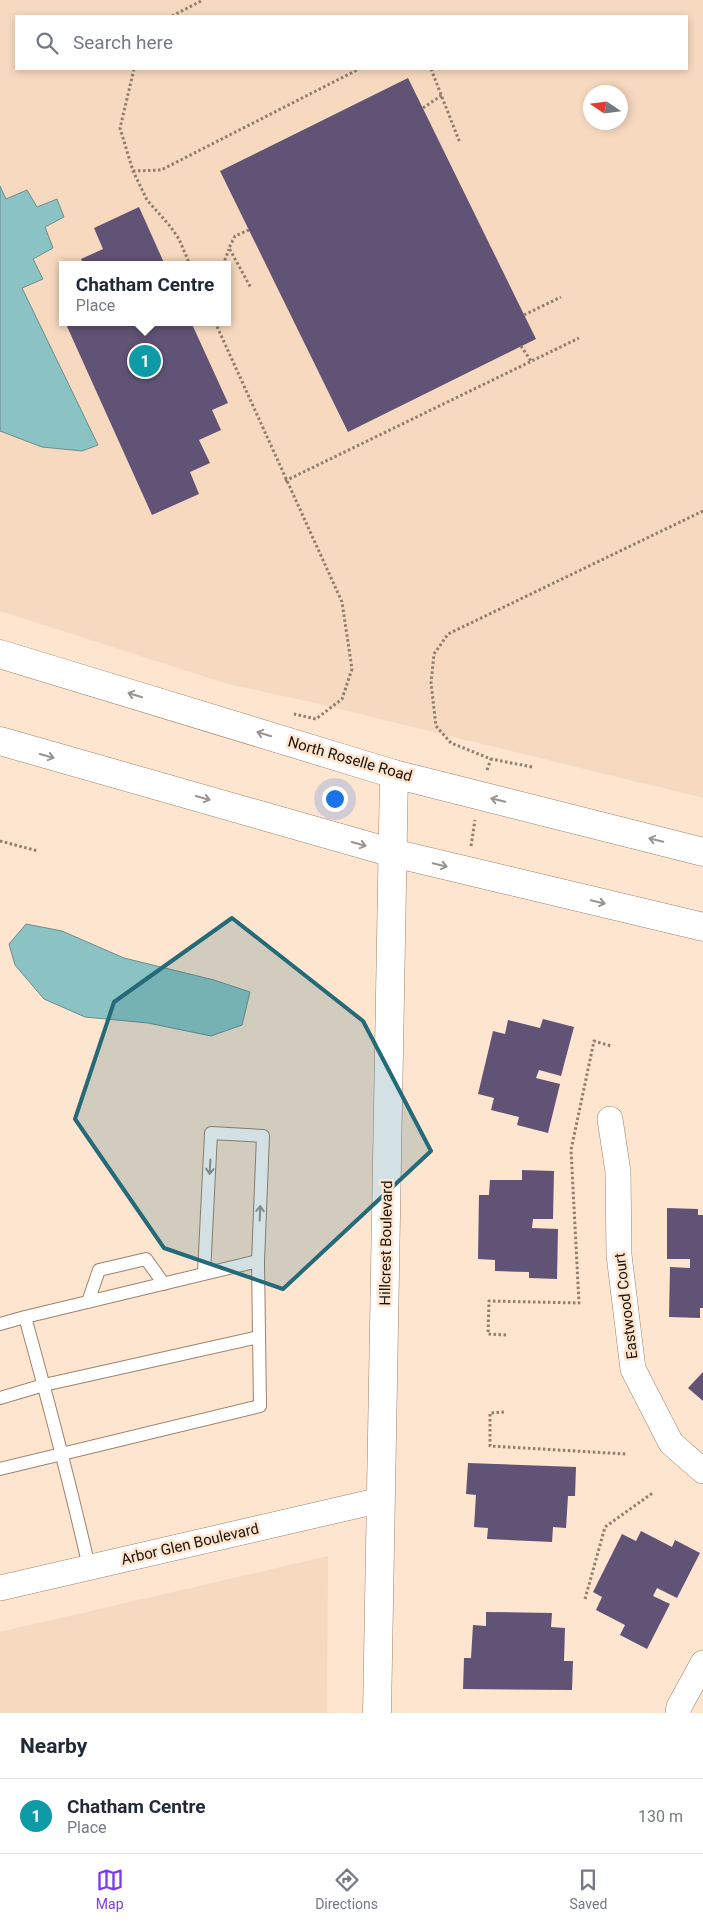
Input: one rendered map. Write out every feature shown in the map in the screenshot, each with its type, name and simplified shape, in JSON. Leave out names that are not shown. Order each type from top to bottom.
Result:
[{"type":"main road","name":"North Roselle Road","points":[[0,654],[394,774],[703,852]]},
{"type":"main road","points":[[0,742],[393,853],[703,926]]},
{"type":"main road","name":"Hillcrest Boulevard","points":[[377,1713],[394,774]]},
{"type":"street","name":"Eastwood Court","points":[[610,1119],[618,1172],[619,1255],[634,1368],[671,1443],[703,1471]]},
{"type":"street","name":"Arbor Glen Boulevard","points":[[0,1588],[381,1500]]},
{"type":"street","points":[[678,1713],[679,1707],[703,1663]]},
{"type":"lane","points":[[0,1469],[260,1406],[258,1261],[263,1136],[211,1133],[204,1273]]},
{"type":"lane","points":[[88,1302],[99,1270],[146,1259],[164,1284]]},
{"type":"lane","points":[[0,1324],[258,1261]]},
{"type":"lane","points":[[25,1317],[62,1454],[89,1567]]},
{"type":"lane","points":[[0,1398],[44,1385],[259,1337]]},
{"type":"path","points":[[174,15],[203,0]]},
{"type":"path","points":[[134,70],[120,128],[133,172],[147,200],[179,239],[188,261]]},
{"type":"path","points":[[133,172],[162,170],[357,70]]},
{"type":"path","points":[[431,70],[460,143]]},
{"type":"path","points":[[423,108],[442,95]]},
{"type":"path","points":[[224,261],[235,236],[249,230]]},
{"type":"path","points":[[229,248],[250,288]]},
{"type":"path","points":[[524,314],[561,297]]},
{"type":"path","points":[[217,326],[342,602],[352,669],[342,699],[316,719],[291,713]]},
{"type":"path","points":[[285,480],[579,338]]},
{"type":"path","points":[[521,346],[530,361]]},
{"type":"path","points":[[532,767],[491,759],[451,743],[436,726],[431,683],[434,654],[448,634],[703,511]]},
{"type":"path","points":[[470,872],[472,832],[479,795],[491,759]]},
{"type":"path","points":[[0,841],[38,850]]},
{"type":"path","points":[[506,1335],[488,1334],[489,1301],[579,1303],[572,1150],[594,1041],[611,1046]]},
{"type":"path","points":[[504,1412],[490,1413],[490,1446],[626,1454]]},
{"type":"path","points":[[584,1599],[605,1527],[654,1492]]},
{"type":"highlighted area","points":[[232,918],[363,1021],[431,1151],[283,1289],[164,1248],[75,1119],[114,1002]]},
{"type":"shaded area","points":[[0,0],[703,0],[703,798],[311,702],[228,684],[0,611]]},
{"type":"shaded area","points":[[328,1556],[327,1713],[0,1713],[0,1632]]},
{"type":"water","points":[[0,186],[6,199],[27,190],[37,207],[57,199],[64,217],[45,227],[53,248],[33,259],[43,279],[22,288],[98,445],[82,451],[42,447],[0,431]]},
{"type":"water","points":[[26,924],[62,931],[124,958],[214,980],[250,992],[242,1025],[211,1036],[148,1023],[85,1017],[44,999],[15,965],[9,944]]},
{"type":"building","points":[[408,78],[536,339],[348,432],[220,171]]},
{"type":"building","points":[[139,207],[163,261],[82,261],[81,259],[103,249],[94,228]]},
{"type":"building","points":[[67,326],[193,326],[228,403],[212,410],[221,430],[199,440],[210,463],[190,472],[199,494],[152,515]]},
{"type":"building","points":[[543,1019],[574,1027],[561,1076],[539,1070],[536,1078],[560,1084],[548,1133],[517,1125],[519,1117],[491,1110],[494,1098],[478,1094],[493,1031],[505,1034],[508,1020],[540,1028]]},
{"type":"building","points":[[522,1170],[554,1171],[553,1219],[533,1219],[532,1228],[558,1229],[557,1279],[529,1278],[529,1272],[495,1271],[495,1260],[478,1259],[479,1195],[489,1195],[490,1180],[522,1180]]},
{"type":"building","points":[[667,1208],[698,1209],[698,1215],[703,1215],[703,1308],[700,1308],[700,1318],[669,1317],[670,1267],[690,1268],[690,1259],[667,1259]]},
{"type":"building","points":[[703,1372],[703,1401],[688,1388]]},
{"type":"building","points":[[468,1463],[576,1467],[575,1496],[568,1496],[566,1528],[553,1527],[552,1542],[487,1539],[488,1528],[474,1527],[476,1495],[466,1494]]},
{"type":"building","points":[[641,1531],[672,1547],[675,1540],[700,1553],[677,1598],[657,1588],[653,1596],[670,1604],[647,1649],[620,1635],[625,1625],[596,1610],[602,1597],[593,1592],[622,1534],[636,1541]]},
{"type":"building","points":[[486,1612],[552,1613],[551,1627],[565,1628],[564,1661],[573,1661],[572,1690],[463,1689],[464,1658],[471,1658],[473,1625],[486,1626]]},
{"type":"place","name":"Chatham Centre","points":[[145,361]]}]
